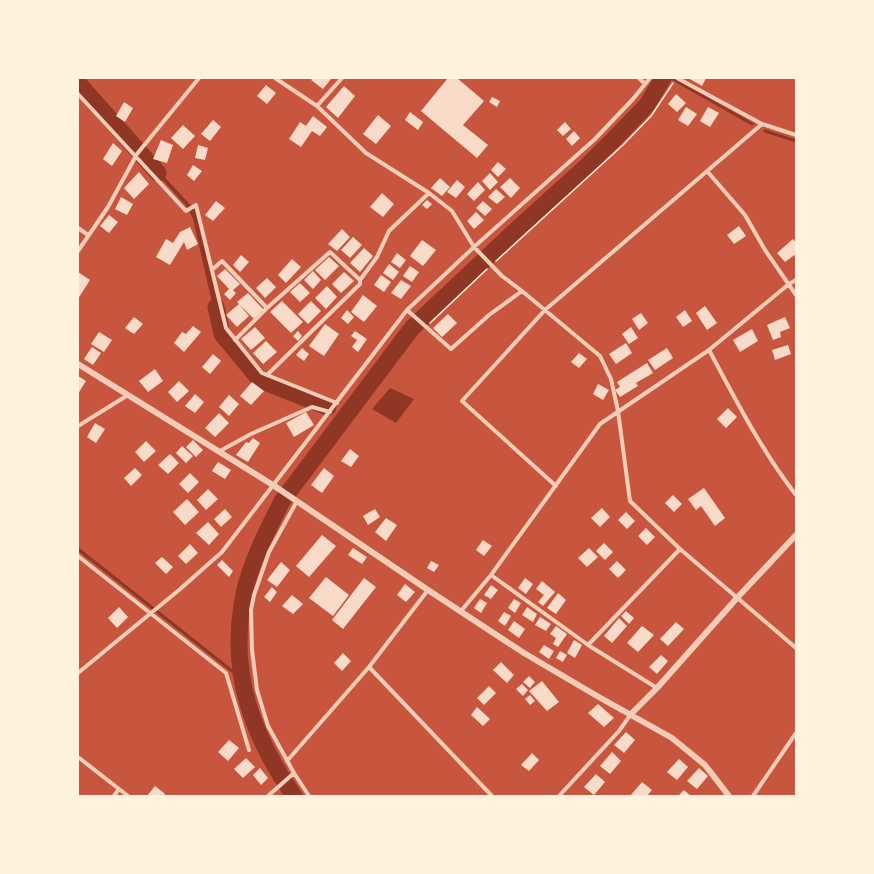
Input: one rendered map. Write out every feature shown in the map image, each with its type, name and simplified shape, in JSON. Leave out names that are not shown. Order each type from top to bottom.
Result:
[{"type":"street","points":[[78,251],[108,207],[136,155],[199,78]]},
{"type":"street","points":[[275,78],[317,106],[366,152],[429,193],[452,211],[474,247],[479,250],[502,276],[600,356],[611,379],[618,411],[630,501],[680,549],[796,648]]},
{"type":"street","points":[[317,106],[342,78]]},
{"type":"street","points":[[640,78],[645,84]]},
{"type":"street","points":[[78,673],[159,607],[222,552],[407,310],[474,247],[595,139],[633,99],[650,78]]},
{"type":"street","points":[[676,78],[762,124],[796,135]]},
{"type":"street","points":[[78,94],[136,155],[186,211],[196,205],[226,328],[262,373],[337,403]]},
{"type":"street","points":[[556,486],[462,401],[545,310],[762,124]]},
{"type":"street","points":[[707,171],[745,215],[765,250],[796,294]]},
{"type":"street","points":[[267,374],[360,284],[360,280],[377,257],[389,231],[429,193]]},
{"type":"street","points":[[78,228],[88,235]]},
{"type":"street","points":[[235,340],[267,308],[330,252],[360,280]]},
{"type":"street","points":[[212,269],[222,261],[267,308]]},
{"type":"street","points":[[461,612],[556,486],[600,424],[709,350],[789,284],[796,280]]},
{"type":"street","points":[[407,310],[425,328],[450,349],[489,315],[522,291]]},
{"type":"street","points":[[709,350],[753,432],[796,495]]},
{"type":"street","points":[[78,364],[280,489],[428,590],[524,653],[672,738],[705,765],[729,796]]},
{"type":"street","points":[[78,426],[129,395]]},
{"type":"street","points":[[220,451],[251,434],[312,407],[330,412]]},
{"type":"street","points":[[297,501],[269,552],[254,595],[251,610],[252,650],[258,690],[268,726],[294,774],[309,796]]},
{"type":"street","points":[[559,796],[619,731],[631,714],[657,688],[737,598],[796,535]]},
{"type":"street","points":[[588,645],[680,549]]},
{"type":"street","points":[[78,556],[226,673],[248,750]]},
{"type":"street","points":[[490,575],[588,645],[657,688]]},
{"type":"street","points":[[287,761],[369,667],[428,590]]},
{"type":"street","points":[[369,667],[492,796]]},
{"type":"street","points":[[753,796],[796,733]]},
{"type":"street","points":[[78,757],[128,796]]},
{"type":"street","points":[[268,796],[294,774]]},
{"type":"street","points":[[114,796],[119,790]]},
{"type":"path","points":[[425,328],[491,265],[623,145],[654,114],[676,78]]},
{"type":"shaded area","points":[[143,154],[198,213],[224,328],[218,329],[193,219],[188,208],[141,156]]},
{"type":"shaded area","points":[[390,388],[414,399],[396,423],[372,409]]},
{"type":"building","points":[[313,78],[331,79],[323,89],[311,80]]},
{"type":"building","points":[[448,78],[457,78],[484,101],[463,125],[488,145],[477,158],[421,111]]},
{"type":"building","points":[[688,78],[706,78],[702,86]]},
{"type":"building","points":[[266,85],[276,93],[267,104],[257,96]]},
{"type":"building","points":[[344,86],[355,96],[338,118],[326,107]]},
{"type":"building","points":[[676,94],[686,103],[677,112],[668,104]]},
{"type":"building","points":[[492,97],[500,101],[497,107],[489,102]]},
{"type":"building","points":[[124,102],[133,108],[125,122],[116,116]]},
{"type":"building","points":[[686,107],[697,114],[688,126],[678,120]]},
{"type":"building","points":[[708,107],[719,113],[710,127],[700,121]]},
{"type":"building","points":[[410,112],[423,122],[418,130],[405,120]]},
{"type":"building","points":[[378,115],[391,126],[376,144],[363,134]]},
{"type":"building","points":[[313,116],[327,127],[320,136],[312,131],[301,147],[289,139],[300,122],[306,126]]},
{"type":"building","points":[[213,120],[221,127],[210,141],[201,134]]},
{"type":"building","points":[[565,122],[571,129],[563,136],[557,130]]},
{"type":"building","points":[[183,125],[195,136],[183,149],[171,138]]},
{"type":"building","points":[[574,131],[580,138],[572,146],[566,139]]},
{"type":"building","points":[[161,140],[173,145],[167,163],[153,159]]},
{"type":"building","points":[[113,143],[122,151],[112,166],[103,159]]},
{"type":"building","points":[[198,145],[208,148],[205,160],[195,158]]},
{"type":"building","points":[[498,162],[506,169],[498,177],[491,170]]},
{"type":"building","points":[[193,165],[202,171],[194,181],[187,175]]},
{"type":"building","points":[[139,172],[149,184],[134,199],[124,188]]},
{"type":"building","points":[[490,173],[498,182],[490,190],[482,181]]},
{"type":"building","points":[[440,178],[450,187],[442,196],[431,188]]},
{"type":"building","points":[[510,178],[520,188],[511,198],[500,187]]},
{"type":"building","points":[[457,180],[465,187],[456,198],[447,192]]},
{"type":"building","points":[[478,182],[485,190],[474,201],[467,194]]},
{"type":"building","points":[[496,189],[505,197],[497,204],[488,197]]},
{"type":"building","points":[[382,193],[394,204],[383,217],[370,207]]},
{"type":"building","points":[[121,197],[133,204],[127,215],[115,209]]},
{"type":"building","points":[[427,200],[432,204],[427,209],[422,205]]},
{"type":"building","points":[[216,201],[225,208],[213,221],[205,215]]},
{"type":"building","points":[[483,201],[492,209],[485,216],[476,208]]},
{"type":"building","points":[[476,212],[484,220],[474,229],[467,221]]},
{"type":"building","points":[[109,215],[118,222],[109,233],[100,226]]},
{"type":"building","points":[[739,226],[746,236],[734,244],[727,235]]},
{"type":"building","points":[[190,227],[198,244],[187,250],[184,242],[170,265],[156,257],[166,239],[173,243],[180,232]]},
{"type":"building","points":[[342,229],[350,237],[337,251],[328,244]]},
{"type":"building","points":[[353,237],[362,245],[350,258],[341,250]]},
{"type":"building","points":[[793,239],[796,243],[796,254],[785,262],[777,253]]},
{"type":"building","points":[[422,240],[436,250],[423,266],[410,256]]},
{"type":"building","points":[[364,248],[373,256],[360,272],[350,263]]},
{"type":"building","points":[[397,253],[406,260],[400,268],[391,262]]},
{"type":"building","points":[[241,255],[249,262],[240,272],[233,265]]},
{"type":"building","points":[[329,257],[339,266],[325,280],[315,270]]},
{"type":"building","points":[[292,259],[301,267],[286,283],[278,275]]},
{"type":"building","points":[[389,264],[399,272],[393,280],[383,273]]},
{"type":"building","points":[[410,266],[419,272],[412,282],[403,276]]},
{"type":"building","points":[[225,269],[240,284],[233,290],[236,293],[230,300],[224,294],[229,289],[217,276]]},
{"type":"building","points":[[313,271],[321,280],[313,289],[304,280]]},
{"type":"building","points":[[78,272],[90,280],[78,299]]},
{"type":"building","points":[[344,272],[354,281],[341,293],[332,284]]},
{"type":"building","points":[[381,275],[391,282],[384,292],[374,285]]},
{"type":"building","points":[[267,278],[276,287],[265,298],[256,288]]},
{"type":"building","points":[[401,280],[411,286],[401,299],[391,293]]},
{"type":"building","points":[[300,283],[310,293],[300,302],[290,292]]},
{"type":"building","points":[[327,286],[337,297],[326,309],[315,298]]},
{"type":"building","points":[[248,293],[264,310],[254,319],[237,302]]},
{"type":"building","points":[[363,295],[377,306],[364,322],[351,312]]},
{"type":"building","points":[[282,301],[303,322],[291,333],[270,312]]},
{"type":"building","points":[[311,301],[321,311],[308,324],[298,314]]},
{"type":"building","points":[[239,304],[249,316],[237,327],[226,315]]},
{"type":"building","points":[[705,306],[717,323],[707,330],[696,313]]},
{"type":"building","points":[[347,310],[354,317],[348,324],[341,318]]},
{"type":"building","points":[[685,310],[692,321],[683,327],[676,317]]},
{"type":"building","points":[[641,313],[648,323],[639,330],[632,319]]},
{"type":"building","points":[[448,314],[457,323],[442,337],[433,328]]},
{"type":"building","points":[[134,317],[143,324],[134,334],[125,328]]},
{"type":"building","points":[[785,317],[790,328],[780,332],[781,337],[773,340],[767,325]]},
{"type":"building","points":[[325,324],[339,334],[324,356],[309,346]]},
{"type":"building","points":[[193,326],[201,332],[184,352],[174,343],[182,332],[186,334]]},
{"type":"building","points":[[255,327],[265,338],[251,350],[241,339]]},
{"type":"building","points":[[631,327],[638,338],[629,344],[622,334]]},
{"type":"building","points":[[752,329],[758,341],[740,352],[733,340]]},
{"type":"building","points":[[298,331],[302,336],[298,341],[293,336]]},
{"type":"building","points":[[355,331],[367,339],[358,352],[352,347],[357,340],[351,336]]},
{"type":"building","points":[[99,332],[112,340],[104,352],[91,344]]},
{"type":"building","points":[[266,341],[277,352],[263,364],[253,353]]},
{"type":"building","points":[[626,343],[632,353],[616,364],[609,354]]},
{"type":"building","points":[[788,345],[791,354],[775,360],[772,350]]},
{"type":"building","points":[[92,347],[101,353],[93,365],[84,359]]},
{"type":"building","points":[[302,348],[309,354],[304,361],[296,355]]},
{"type":"building","points":[[667,348],[673,358],[655,370],[648,360]]},
{"type":"building","points":[[579,353],[587,359],[579,368],[571,362]]},
{"type":"building","points":[[213,354],[221,361],[210,374],[202,367]]},
{"type":"building","points":[[647,363],[653,373],[636,383],[638,386],[620,397],[615,390],[620,387],[617,382]]},
{"type":"building","points":[[155,369],[163,381],[148,392],[139,381]]},
{"type":"building","points":[[78,376],[86,381],[78,394]]},
{"type":"building","points":[[179,381],[189,391],[177,402],[168,392]]},
{"type":"building","points":[[252,382],[264,391],[251,405],[240,396]]},
{"type":"building","points":[[598,384],[609,390],[603,400],[593,394]]},
{"type":"building","points":[[195,394],[204,402],[195,413],[185,406]]},
{"type":"building","points":[[229,395],[239,404],[229,416],[219,407]]},
{"type":"building","points":[[728,408],[737,417],[726,428],[717,419]]},
{"type":"building","points":[[306,412],[314,425],[294,437],[286,423]]},
{"type":"building","points":[[219,413],[229,423],[215,437],[205,428]]},
{"type":"building","points":[[95,423],[105,429],[96,443],[87,437]]},
{"type":"building","points":[[253,438],[260,443],[248,462],[236,455],[246,442],[249,443]]},
{"type":"building","points":[[193,440],[203,450],[196,457],[186,447]]},
{"type":"building","points":[[146,441],[156,451],[144,462],[135,452]]},
{"type":"building","points":[[182,446],[193,456],[186,463],[176,453]]},
{"type":"building","points":[[350,449],[359,456],[351,467],[341,461]]},
{"type":"building","points":[[170,454],[179,463],[168,474],[158,465]]},
{"type":"building","points":[[218,462],[231,470],[225,479],[212,471]]},
{"type":"building","points":[[135,468],[142,475],[131,486],[124,478]]},
{"type":"building","points":[[324,468],[334,476],[322,493],[311,485]]},
{"type":"building","points":[[190,473],[199,482],[188,493],[179,484]]},
{"type":"building","points":[[704,488],[725,518],[715,526],[701,506],[696,510],[688,499]]},
{"type":"building","points":[[208,489],[218,499],[206,510],[197,500]]},
{"type":"building","points":[[673,495],[682,504],[674,512],[665,503]]},
{"type":"building","points":[[187,499],[199,512],[185,525],[173,512]]},
{"type":"building","points":[[602,508],[610,517],[600,527],[591,518]]},
{"type":"building","points":[[225,509],[232,517],[221,527],[214,519]]},
{"type":"building","points":[[375,509],[380,517],[368,525],[363,516]]},
{"type":"building","points":[[626,512],[635,521],[627,529],[618,520]]},
{"type":"building","points":[[386,518],[397,525],[386,541],[375,532]]},
{"type":"building","points":[[208,522],[219,534],[209,545],[196,533]]},
{"type":"building","points":[[646,528],[655,537],[647,545],[638,536]]},
{"type":"building","points":[[322,535],[336,546],[309,577],[296,566]]},
{"type":"building","points":[[483,540],[492,546],[484,556],[476,550]]},
{"type":"building","points":[[604,543],[613,552],[605,560],[596,551]]},
{"type":"building","points":[[190,544],[198,553],[186,564],[178,556]]},
{"type":"building","points":[[353,548],[367,557],[362,564],[348,555]]},
{"type":"building","points":[[589,548],[598,557],[587,567],[578,558]]},
{"type":"building","points":[[162,557],[173,567],[166,574],[155,563]]},
{"type":"building","points":[[222,560],[233,571],[229,577],[217,565]]},
{"type":"building","points":[[431,561],[439,565],[434,572],[427,568]]},
{"type":"building","points":[[617,561],[626,570],[618,578],[609,569]]},
{"type":"building","points":[[281,562],[290,570],[277,587],[267,580]]},
{"type":"building","points":[[326,577],[349,595],[333,616],[309,598]]},
{"type":"building","points":[[364,578],[376,587],[343,629],[332,620]]},
{"type":"building","points":[[525,578],[533,584],[526,594],[518,588]]},
{"type":"building","points":[[542,581],[555,592],[543,606],[538,602],[544,595],[536,589]]},
{"type":"building","points":[[405,584],[415,592],[406,602],[397,595]]},
{"type":"building","points":[[491,585],[498,590],[491,599],[484,595]]},
{"type":"building","points":[[272,587],[277,592],[270,602],[264,597]]},
{"type":"building","points":[[558,593],[566,600],[556,614],[547,608]]},
{"type":"building","points":[[292,595],[303,604],[293,614],[282,606]]},
{"type":"building","points":[[480,599],[487,603],[481,613],[474,608]]},
{"type":"building","points":[[514,599],[521,603],[515,613],[508,608]]},
{"type":"building","points":[[119,607],[128,617],[117,628],[108,618]]},
{"type":"building","points":[[527,607],[537,614],[533,622],[522,615]]},
{"type":"building","points":[[626,611],[634,618],[629,624],[621,616]]},
{"type":"building","points":[[504,612],[511,616],[505,626],[498,621]]},
{"type":"building","points":[[540,617],[551,624],[546,631],[535,625]]},
{"type":"building","points":[[619,618],[627,626],[612,643],[604,636]]},
{"type":"building","points":[[514,621],[525,629],[519,638],[508,630]]},
{"type":"building","points":[[676,622],[684,629],[668,646],[660,639]]},
{"type":"building","points":[[556,626],[567,634],[558,647],[553,644],[556,638],[550,634]]},
{"type":"building","points":[[642,626],[654,635],[638,652],[627,643]]},
{"type":"building","points":[[574,640],[582,645],[575,658],[567,653]]},
{"type":"building","points":[[544,645],[554,651],[549,659],[539,652]]},
{"type":"building","points":[[560,651],[567,655],[563,662],[556,658]]},
{"type":"building","points":[[343,653],[351,661],[342,671],[334,663]]},
{"type":"building","points":[[661,655],[668,661],[657,674],[649,667]]},
{"type":"building","points":[[501,662],[514,675],[507,683],[493,670]]},
{"type":"building","points":[[529,676],[535,682],[530,688],[523,682]]},
{"type":"building","points":[[542,681],[559,702],[547,711],[529,691]]},
{"type":"building","points":[[522,684],[528,690],[523,696],[516,689]]},
{"type":"building","points":[[489,686],[496,693],[484,705],[477,698]]},
{"type":"building","points":[[530,695],[535,701],[530,705],[525,699]]},
{"type":"building","points":[[598,704],[614,718],[604,727],[588,713]]},
{"type":"building","points":[[477,707],[490,719],[483,726],[471,715]]},
{"type":"building","points":[[626,732],[635,740],[624,753],[614,745]]},
{"type":"building","points":[[229,740],[239,748],[228,761],[218,752]]},
{"type":"building","points":[[612,752],[621,761],[610,774],[600,766]]},
{"type":"building","points":[[532,753],[539,760],[529,771],[521,765]]},
{"type":"building","points":[[246,758],[255,767],[243,778],[234,769]]},
{"type":"building","points":[[679,759],[688,767],[677,780],[667,772]]},
{"type":"building","points":[[260,768],[268,778],[261,785],[253,775]]},
{"type":"building","points":[[699,768],[708,776],[697,789],[687,781]]},
{"type":"building","points":[[596,774],[605,782],[594,795],[584,787]]},
{"type":"building","points":[[642,782],[652,790],[647,796],[630,796]]},
{"type":"building","points":[[155,786],[165,794],[164,796],[147,796]]},
{"type":"building","points":[[684,790],[691,796],[678,796]]},
{"type":"waterway","points":[[294,796],[267,752],[257,729],[248,706],[239,657],[239,632],[246,585],[258,551],[282,501],[412,328],[589,164],[647,105],[663,78]]},
{"type":"waterway","points":[[671,78],[752,124]]},
{"type":"waterway","points":[[78,83],[158,173]]},
{"type":"waterway","points":[[765,131],[796,141]]},
{"type":"waterway","points":[[216,307],[222,334],[260,380],[328,407]]},
{"type":"waterway","points":[[78,549],[241,678]]}]
